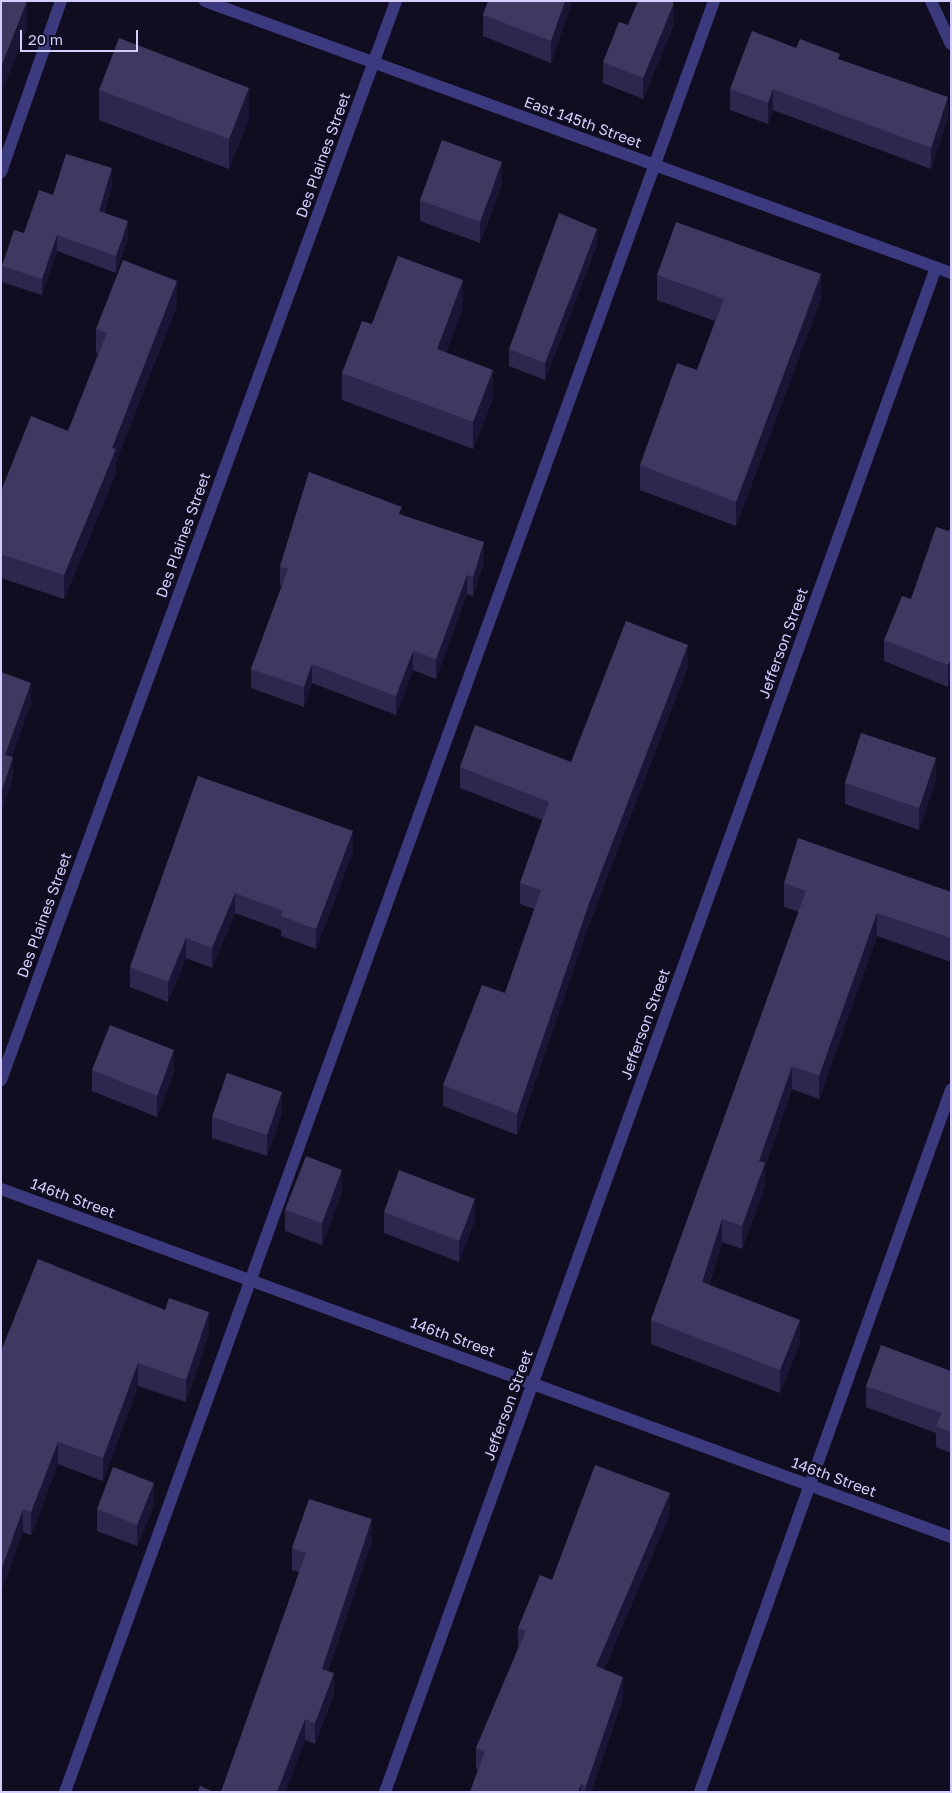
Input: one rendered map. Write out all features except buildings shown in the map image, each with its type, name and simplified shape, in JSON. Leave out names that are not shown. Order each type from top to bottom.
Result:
[{"type":"street","points":[[1,172],[61,1]]},
{"type":"street","name":"East 145th Street","points":[[205,1],[951,273]]},
{"type":"street","name":"Des Plaines Street","points":[[1,1080],[396,1]]},
{"type":"street","points":[[65,1792],[714,1]]},
{"type":"street","points":[[931,1],[951,44]]},
{"type":"street","name":"Jefferson Street","points":[[385,1792],[936,268]]},
{"type":"street","points":[[700,1792],[951,1090]]},
{"type":"street","name":"146th Street","points":[[1,1189],[951,1537]]}]
